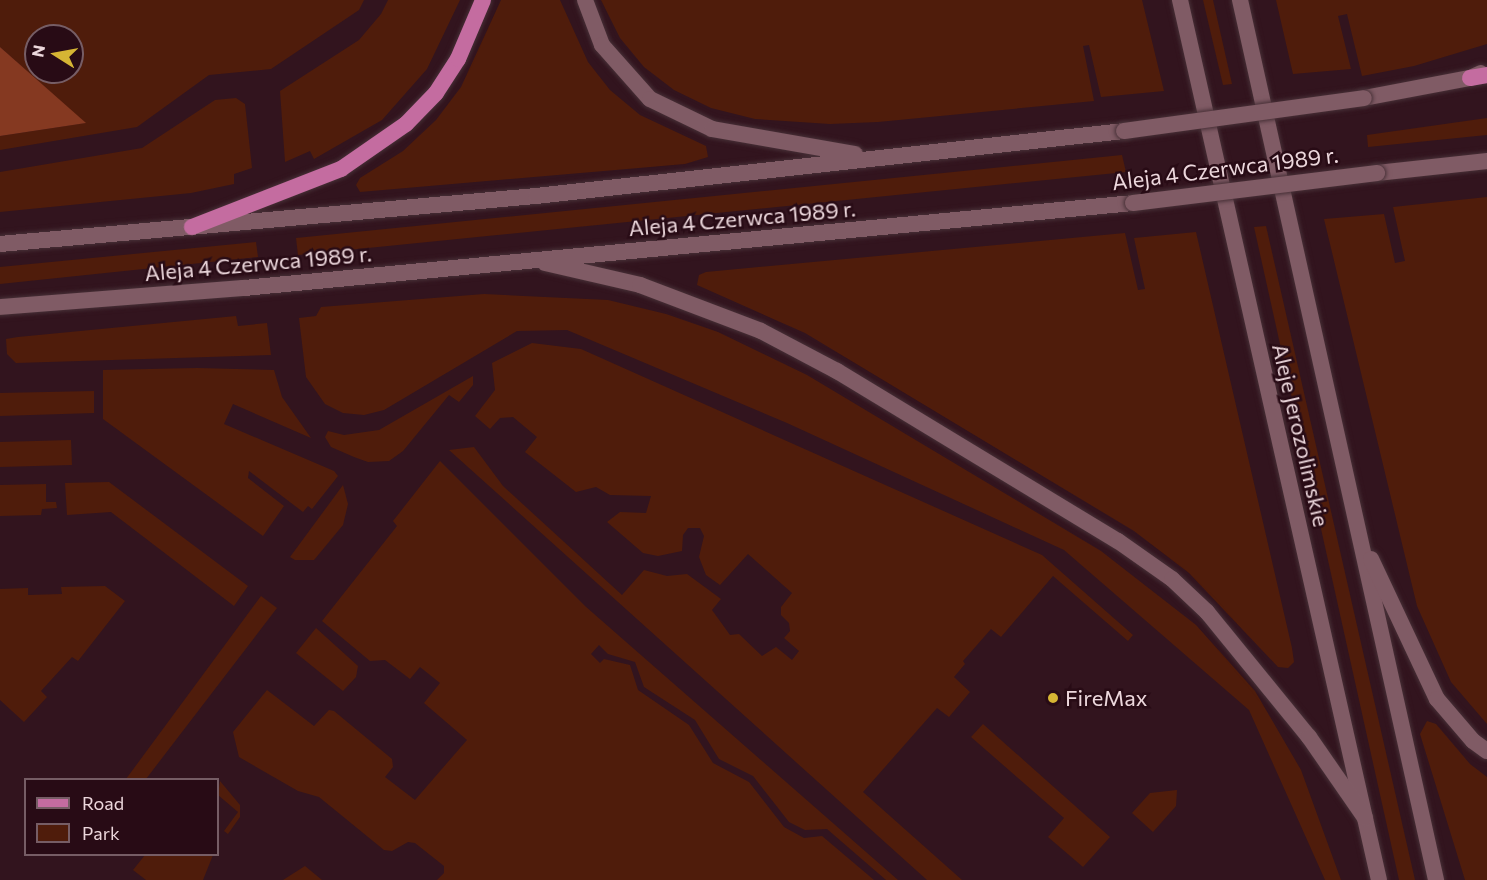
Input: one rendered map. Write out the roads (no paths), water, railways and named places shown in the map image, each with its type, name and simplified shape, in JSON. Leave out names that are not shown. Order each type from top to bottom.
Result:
[{"type":"main road","points":[[192,227],[340,169],[406,124],[436,93],[458,59],[483,0]]},
{"type":"main road","points":[[585,0],[602,45],[650,99],[712,129],[873,157]]},
{"type":"main road","name":"Aleje Jerozolimskie","points":[[1180,0],[1378,880]]},
{"type":"main road","name":"Aleje Jerozolimskie","points":[[1240,0],[1436,880]]},
{"type":"main road","name":"Aleja 4 Czerwca 1989 r.","points":[[0,244],[536,196],[1124,131],[1364,98],[1470,78],[1487,70]]},
{"type":"main road","points":[[1470,78],[1487,75]]},
{"type":"main road","name":"Aleja 4 Czerwca 1989 r.","points":[[0,308],[1133,203],[1487,161]]},
{"type":"main road","points":[[530,260],[640,285],[761,331],[837,371],[1118,541],[1172,579],[1207,612],[1309,737],[1365,818]]},
{"type":"main road","points":[[1358,531],[1437,699],[1473,741],[1487,751]]},
{"type":"place","name":"FireMax","points":[[1053,698]]}]
